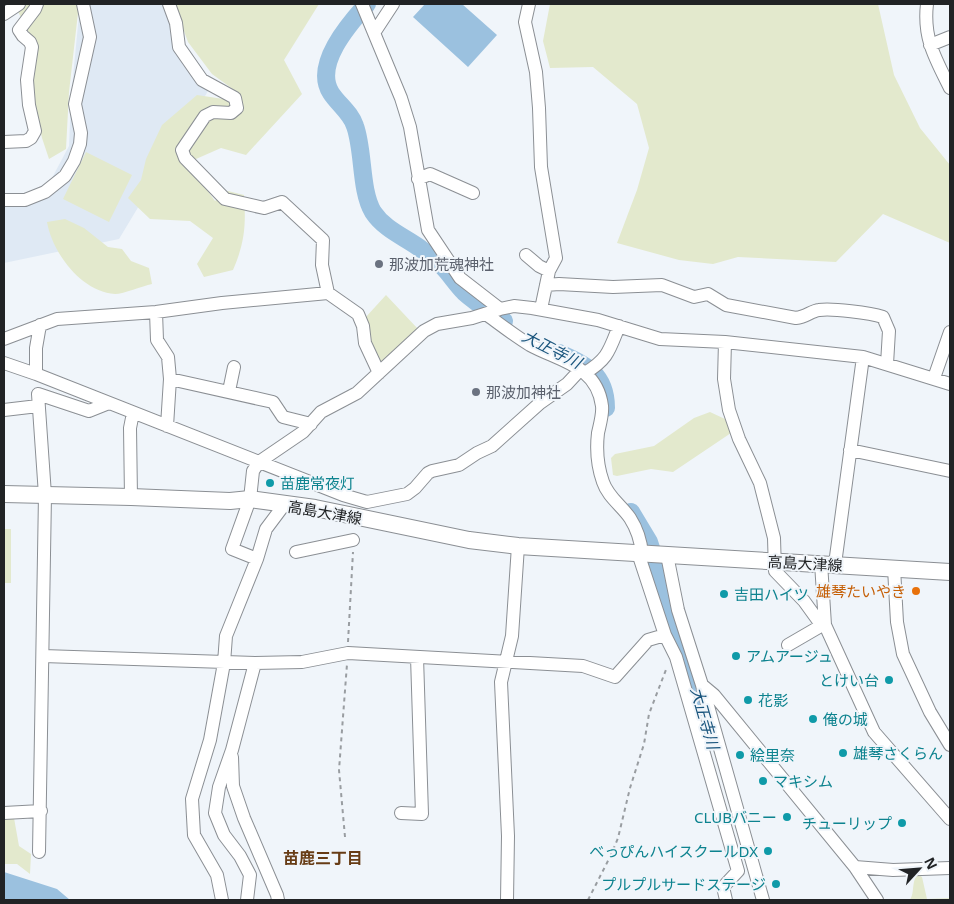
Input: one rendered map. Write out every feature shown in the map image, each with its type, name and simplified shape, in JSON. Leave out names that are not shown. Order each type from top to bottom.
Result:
[{"type":"main road","name":"高島大津線","points":[[4,494],[230,501],[250,499],[315,508],[469,540],[518,546],[950,572]]},
{"type":"street","points":[[4,14],[20,4]]},
{"type":"street","points":[[4,142],[26,141],[31,138],[34,131],[27,80],[32,47],[19,30],[35,9],[36,4]]},
{"type":"street","points":[[4,200],[25,200],[45,192],[65,176],[74,162],[80,144],[81,133],[75,104],[90,37],[83,4]]},
{"type":"street","points":[[170,4],[176,23],[179,47],[202,80],[235,98],[237,108],[231,112],[213,112],[205,116],[182,150],[185,158],[225,199],[264,208],[282,202],[323,240],[322,265],[328,293]]},
{"type":"street","points":[[374,33],[392,4]]},
{"type":"street","points":[[529,4],[525,22],[536,72],[541,167],[556,258],[550,271],[541,309]]},
{"type":"street","points":[[927,4],[925,17],[930,45],[950,88]]},
{"type":"street","points":[[364,7],[401,98],[410,126],[428,230],[435,242],[460,278],[493,312],[532,346],[587,371],[596,387],[602,407],[596,456],[603,484],[611,497],[629,517],[678,610],[702,685],[763,900]]},
{"type":"street","points":[[930,45],[950,37]]},
{"type":"street","points":[[418,179],[430,174],[474,193]]},
{"type":"street","points":[[526,255],[539,266],[550,271]]},
{"type":"street","points":[[546,285],[621,287],[662,285],[694,298],[708,294],[726,304],[796,318],[805,317],[818,310],[870,313],[883,318],[889,331],[888,364]]},
{"type":"street","points":[[4,339],[57,319],[156,312],[231,302],[328,293],[358,314],[363,326],[365,343],[379,373]]},
{"type":"street","points":[[257,558],[232,549],[250,499],[253,471],[259,462],[303,432],[321,412],[357,393],[424,330],[437,324],[514,306],[541,309],[598,320],[660,339],[725,342],[863,357],[950,384]]},
{"type":"street","points":[[156,312],[157,340],[168,357],[170,379],[167,426]]},
{"type":"street","points":[[36,374],[36,348],[40,326]]},
{"type":"street","points":[[4,363],[343,495],[367,502],[407,494],[432,471],[459,465],[492,446],[540,402],[604,360],[619,326]]},
{"type":"street","points":[[934,378],[950,332]]},
{"type":"street","points":[[725,342],[724,379],[729,410],[739,439],[760,483],[774,538],[776,571],[804,601],[817,619],[826,625]]},
{"type":"street","points":[[863,357],[850,450],[828,564],[826,625],[874,732],[950,819]]},
{"type":"street","points":[[229,391],[234,367]]},
{"type":"street","points":[[170,379],[273,402],[283,417],[311,424]]},
{"type":"street","points":[[39,852],[45,495],[38,394],[89,411],[109,403]]},
{"type":"street","points":[[4,410],[38,406]]},
{"type":"street","points":[[131,497],[130,428],[132,413]]},
{"type":"street","points":[[850,450],[950,471]]},
{"type":"street","points":[[222,900],[217,875],[194,835],[192,799],[210,740],[224,663],[226,636],[257,558],[266,529],[284,505]]},
{"type":"street","points":[[296,552],[353,540]]},
{"type":"street","points":[[507,900],[508,836],[501,682],[512,636],[518,546]]},
{"type":"street","points":[[650,554],[665,635],[676,657],[738,871],[723,887],[726,900]]},
{"type":"street","points":[[894,568],[897,622],[903,654],[930,712],[950,745]]},
{"type":"street","points":[[788,646],[819,626],[826,625]]},
{"type":"street","points":[[43,656],[255,663],[302,662],[348,653],[583,666],[615,677],[648,640],[665,635]]},
{"type":"street","points":[[401,813],[422,814],[417,657]]},
{"type":"street","points":[[247,900],[250,875],[240,856],[224,835],[215,813],[219,787],[232,750],[255,663]]},
{"type":"street","points":[[702,685],[714,695],[855,867],[877,900]]},
{"type":"street","points":[[232,750],[233,786],[244,818],[278,900]]},
{"type":"street","points":[[4,813],[41,811]]},
{"type":"street","points":[[855,867],[894,870],[950,868]]},
{"type":"street","points":[[250,883],[270,878]]},
{"type":"path","points":[[345,837],[339,770],[348,653],[353,540]]},
{"type":"path","points":[[588,900],[618,838],[630,788],[644,744],[649,714],[670,660],[676,657]]},
{"type":"shaded area","points":[[80,4],[166,4],[178,45],[208,91],[119,239],[4,263],[4,194],[28,196],[52,178],[69,146],[71,98]]},
{"type":"green space","points":[[14,4],[79,4],[69,92],[66,149],[49,159],[42,138],[32,92],[36,46]]},
{"type":"green space","points":[[174,4],[319,4],[284,60],[302,94],[246,155],[221,148],[196,159],[193,171],[215,201],[228,191],[244,195],[244,234],[233,270],[204,277],[197,264],[213,238],[190,221],[150,219],[128,198],[141,180],[146,159],[162,125],[197,95],[230,100],[241,95],[212,74],[188,42]]},
{"type":"green space","points":[[550,4],[878,4],[894,75],[920,128],[950,165],[950,243],[883,214],[836,262],[738,257],[713,264],[679,260],[617,243],[637,190],[649,148],[637,104],[593,67],[550,68],[543,41]]},
{"type":"green space","points":[[86,152],[132,175],[109,222],[63,199]]},
{"type":"green space","points":[[65,219],[84,228],[108,247],[122,249],[131,261],[149,268],[152,284],[115,294],[103,292],[80,278],[70,268],[55,246],[47,222]]},
{"type":"green space","points":[[386,295],[418,329],[381,364],[369,338],[365,318]]},
{"type":"green space","points":[[710,412],[725,419],[731,433],[673,472],[651,469],[617,476],[613,475],[611,458],[615,454],[654,446],[694,418]]},
{"type":"green space","points":[[4,529],[11,529],[11,583],[4,583]]},
{"type":"green space","points":[[4,817],[14,818],[19,846],[31,854],[30,874],[17,864],[5,864],[4,862]]},
{"type":"green space","points":[[917,874],[922,877],[927,899],[950,898],[950,900],[910,900]]},
{"type":"water","points":[[425,4],[462,4],[497,35],[468,67],[413,17]]},
{"type":"water","points":[[4,872],[57,889],[70,900],[4,900]]},
{"type":"waterway","name":"大正寺川","points":[[367,4],[351,22],[336,46],[330,58],[327,82],[331,93],[351,117],[355,126],[369,203],[373,212],[383,224],[432,257],[464,292],[504,321]]},
{"type":"waterway","name":"大正寺川","points":[[559,353],[593,372],[602,387],[606,408]]},
{"type":"waterway","name":"大正寺川","points":[[631,512],[649,542],[703,707]]},
{"type":"place","name":"那波加荒魂神社","points":[[379,264]]},
{"type":"place","name":"那波加神社","points":[[476,392]]},
{"type":"place","name":"苗鹿常夜灯","points":[[270,483]]},
{"type":"place","name":"雄琴たいやき","points":[[916,591]]},
{"type":"place","name":"吉田ハイツ","points":[[724,594]]},
{"type":"place","name":"アムアージュ","points":[[736,656]]},
{"type":"place","name":"とけい台","points":[[889,680]]},
{"type":"place","name":"花影","points":[[748,700]]},
{"type":"place","name":"俺の城","points":[[813,719]]},
{"type":"place","name":"雄琴さくらん","points":[[843,753]]},
{"type":"place","name":"絵里奈","points":[[740,755]]},
{"type":"place","name":"マキシム","points":[[763,781]]},
{"type":"place","name":"CLUBバニー","points":[[787,817]]},
{"type":"place","name":"チューリップ","points":[[902,823]]},
{"type":"place","name":"べっぴんハイスクールDX","points":[[768,851]]},
{"type":"place","name":"プルプルサードステージ","points":[[776,884]]},
{"type":"district","name":"苗鹿三丁目","points":[[323,858]]}]
